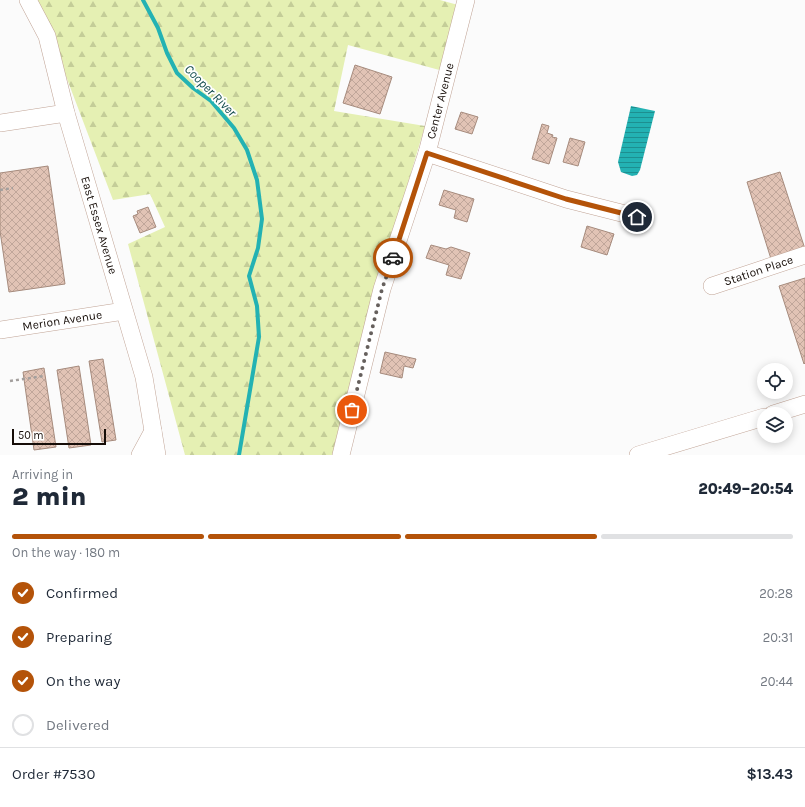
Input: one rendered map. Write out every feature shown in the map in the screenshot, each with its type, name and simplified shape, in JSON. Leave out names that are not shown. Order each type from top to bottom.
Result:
[{"type":"street","name":"East Essex Avenue","points":[[28,0],[46,36],[66,113],[144,377],[157,455]]},
{"type":"street","name":"Center Avenue","points":[[341,455],[382,289],[427,153],[466,0]]},
{"type":"street","points":[[0,123],[66,113]]},
{"type":"street","points":[[427,153],[566,199],[637,217]]},
{"type":"street","name":"Station Place","points":[[712,286],[805,255]]},
{"type":"street","name":"Merion Avenue","points":[[0,330],[124,311]]},
{"type":"street","points":[[793,408],[805,404]]},
{"type":"street","points":[[638,455],[686,447],[757,420]]},
{"type":"street","points":[[140,455],[153,431]]},
{"type":"path","points":[[0,190],[13,188]]},
{"type":"path","points":[[10,381],[44,376]]},
{"type":"green space","points":[[37,0],[440,0],[458,5],[443,71],[348,45],[334,111],[425,126],[375,293],[337,455],[185,455],[128,244],[165,227],[150,194],[113,200]]},
{"type":"water","points":[[631,106],[655,111],[640,170],[637,175],[632,176],[621,172],[618,162]]},
{"type":"building","points":[[355,65],[392,77],[380,114],[343,103]]},
{"type":"building","points":[[461,112],[478,117],[472,134],[455,129]]},
{"type":"building","points":[[542,124],[549,126],[547,133],[553,135],[552,137],[557,138],[549,164],[532,159]]},
{"type":"building","points":[[570,138],[585,142],[578,166],[563,162]]},
{"type":"building","points":[[48,166],[65,284],[9,292],[0,231],[0,173]]},
{"type":"building","points":[[780,172],[805,249],[771,259],[747,182]]},
{"type":"building","points":[[444,190],[474,199],[467,222],[454,218],[456,210],[439,205]]},
{"type":"building","points":[[148,207],[156,227],[140,233],[133,216],[138,214],[137,211]]},
{"type":"building","points":[[587,226],[614,234],[607,255],[581,247]]},
{"type":"building","points":[[431,245],[446,249],[451,247],[470,253],[461,279],[446,275],[449,265],[426,258]]},
{"type":"building","points":[[805,278],[805,363],[804,364],[779,286]]},
{"type":"building","points":[[385,352],[416,359],[413,368],[404,366],[402,378],[380,373]]},
{"type":"building","points":[[103,359],[116,440],[102,442],[89,361]]},
{"type":"building","points":[[79,366],[91,445],[69,448],[57,370]]},
{"type":"building","points":[[44,368],[56,447],[34,450],[23,372]]},
{"type":"waterway","name":"Cooper River","points":[[143,0],[158,28],[167,53],[177,73],[193,88],[211,101],[234,128],[247,150],[257,180],[262,219],[258,248],[249,276],[257,306],[259,337],[239,455]]},
{"type":"way so far","points":[[352,410],[382,289],[393,258]]},
{"type":"route","points":[[393,258],[427,153],[566,199],[637,217]]}]
